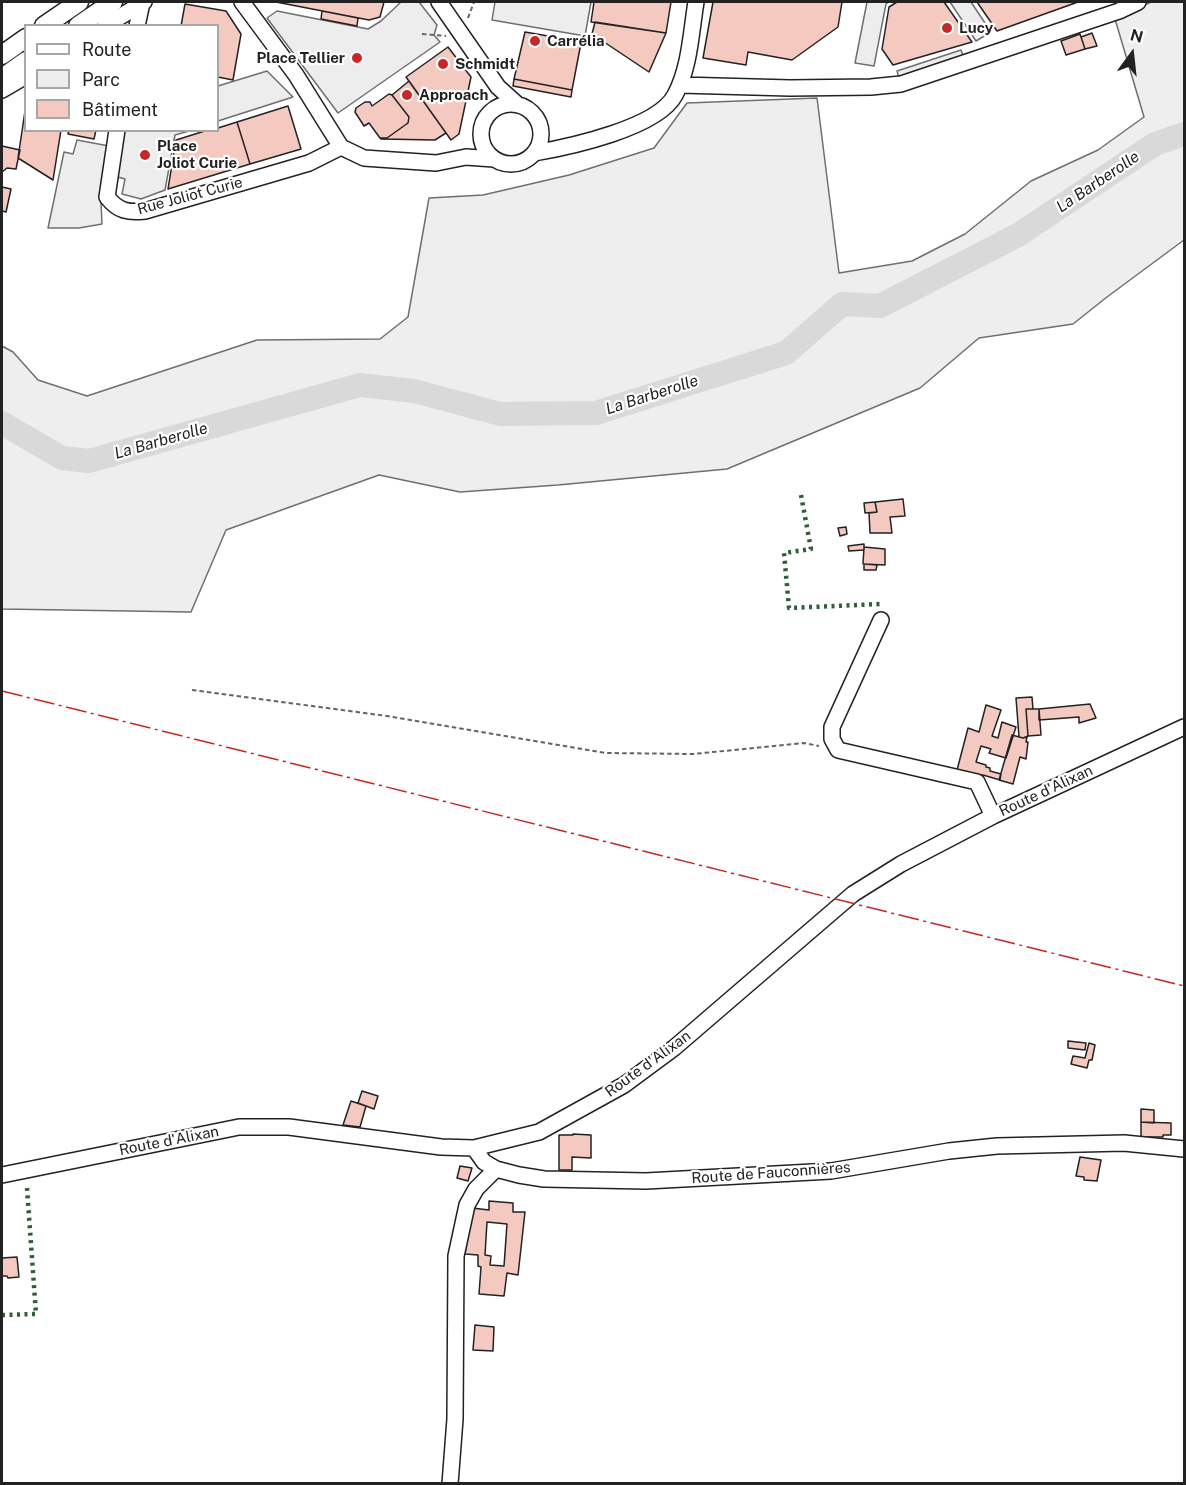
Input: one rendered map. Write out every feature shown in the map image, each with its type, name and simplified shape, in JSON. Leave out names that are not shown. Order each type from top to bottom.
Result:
[{"type":"main road","points":[[47,24],[79,2]]},
{"type":"main road","points":[[81,24],[113,2]]},
{"type":"main road","points":[[2,55],[24,40]]},
{"type":"main road","points":[[2,78],[24,63]]},
{"type":"street","points":[[108,24],[143,2]]},
{"type":"street","points":[[138,24],[143,2]]},
{"type":"street","points":[[242,2],[296,75],[341,147],[364,158],[436,163],[466,158],[494,159],[508,164],[522,162],[534,153],[541,138],[533,114],[518,105],[498,87],[439,2]]},
{"type":"street","points":[[534,153],[562,149],[649,120],[674,98],[685,71],[696,2]]},
{"type":"street","points":[[680,84],[790,88],[871,87],[901,84],[1119,11],[1138,2]]},
{"type":"street","points":[[2,90],[24,77]]},
{"type":"street","points":[[490,113],[498,87]]},
{"type":"street","points":[[466,158],[481,138],[484,120],[490,113],[503,105],[518,105]]},
{"type":"street","points":[[540,130],[562,149]]},
{"type":"street","name":"Rue Joliot Curie","points":[[117,132],[107,197],[115,207],[130,212],[145,211],[309,163],[341,147]]},
{"type":"street","points":[[481,138],[485,150],[494,159]]},
{"type":"street","points":[[881,620],[832,727],[832,740],[838,750],[977,782],[993,816]]},
{"type":"street","name":"Route d'Alixan","points":[[2,1175],[239,1127],[289,1127],[441,1147],[474,1148],[539,1132],[624,1085],[674,1048],[852,894],[901,864],[993,816],[1185,727]]},
{"type":"street","name":"Route de Fauconnières","points":[[496,1169],[544,1179],[646,1181],[831,1171],[949,1151],[997,1146],[1124,1143],[1185,1149]]},
{"type":"street","points":[[450,1484],[455,1419],[456,1256],[467,1205],[476,1190],[496,1169],[484,1162],[474,1148]]},
{"type":"path","points":[[465,23],[474,2]]},
{"type":"path","points":[[422,34],[444,37],[447,35]]},
{"type":"path","points":[[192,690],[387,716],[606,753],[693,754],[804,743],[838,750]]},
{"type":"green space","points":[[1151,2],[1184,2],[1184,240],[1073,324],[979,338],[920,388],[727,469],[460,492],[379,475],[226,530],[191,612],[2,609],[2,346],[13,352],[38,380],[87,396],[257,340],[380,339],[408,317],[429,198],[483,195],[569,175],[654,148],[687,103],[817,98],[839,273],[912,261],[965,234],[1031,181],[1098,150],[1144,117],[1115,19]]},
{"type":"shaded area","name":"Place Tellier","points":[[401,2],[419,2],[437,25],[434,35],[440,42],[338,113],[267,18],[277,11],[368,29],[381,21]]},
{"type":"shaded area","points":[[495,2],[591,2],[585,36],[492,20]]},
{"type":"shaded area","points":[[867,2],[889,2],[886,4],[874,66],[855,63]]},
{"type":"shaded area","points":[[950,2],[971,2],[991,32],[976,41]]},
{"type":"shaded area","points":[[961,50],[966,64],[901,84],[897,71]]},
{"type":"shaded area","name":"Place Joliot Curie","points":[[267,71],[293,97],[219,121],[219,86]]},
{"type":"shaded area","name":"Place Joliot Curie","points":[[124,132],[186,132],[175,135],[165,190],[141,199],[122,194],[125,179],[114,176]]},
{"type":"shaded area","points":[[77,140],[109,146],[101,202],[102,224],[79,228],[48,228],[64,152],[73,154]]},
{"type":"building","points":[[276,2],[384,2],[380,17],[369,20]]},
{"type":"building","points":[[594,2],[671,2],[666,33],[591,22]]},
{"type":"building","points":[[713,2],[842,2],[838,27],[792,60],[748,52],[746,65],[703,58]]},
{"type":"building","points":[[897,2],[944,2],[972,42],[893,65],[882,49],[889,7]]},
{"type":"building","points":[[977,2],[1078,2],[997,31]]},
{"type":"building","points":[[185,4],[226,11],[241,34],[233,80],[219,77],[219,24],[181,24]]},
{"type":"building","points":[[322,11],[358,18],[357,26],[321,19]]},
{"type":"building","points":[[595,22],[666,33],[649,72],[592,34]]},
{"type":"building","points":[[525,32],[548,36],[548,41],[552,42],[560,42],[561,39],[581,43],[572,90],[514,79]]},
{"type":"building","points":[[1092,33],[1097,46],[1085,49],[1081,37]]},
{"type":"building","points":[[1080,34],[1085,49],[1066,55],[1061,41]]},
{"type":"building","points":[[548,36],[561,39],[561,41],[550,42]]},
{"type":"building","points":[[448,47],[471,77],[459,134],[451,140],[406,77]]},
{"type":"building","points":[[514,79],[572,90],[571,97],[513,86]]},
{"type":"building","points":[[409,81],[446,133],[435,140],[380,138],[387,138],[408,123],[409,117],[392,95]]},
{"type":"building","points":[[389,94],[409,117],[408,123],[387,138],[380,138],[369,123],[364,126],[355,112],[356,108],[365,102],[370,102],[372,106]]},
{"type":"building","points":[[288,106],[301,149],[250,164],[237,122]]},
{"type":"building","points":[[24,118],[24,132],[61,132],[53,180],[18,158]]},
{"type":"building","points":[[237,122],[250,164],[168,189],[176,140],[202,132],[219,132],[219,128]]},
{"type":"building","points":[[68,132],[96,132],[94,139],[68,134]]},
{"type":"building","points":[[2,146],[20,150],[16,169],[7,168],[2,172]]},
{"type":"building","points":[[2,187],[11,189],[6,212],[2,211]]},
{"type":"building","points":[[903,499],[905,516],[890,517],[892,533],[870,533],[869,513],[877,512],[875,502]]},
{"type":"building","points":[[875,502],[877,512],[865,513],[864,503]]},
{"type":"building","points":[[846,527],[847,534],[840,536],[838,528]]},
{"type":"building","points":[[864,544],[864,550],[849,551],[848,546]]},
{"type":"building","points":[[864,547],[885,549],[885,565],[863,564]]},
{"type":"building","points":[[864,564],[877,565],[876,570],[864,570]]},
{"type":"building","points":[[1032,697],[1033,709],[1026,709],[1028,736],[1019,737],[1016,698]]},
{"type":"building","points":[[1090,704],[1096,718],[1079,723],[1079,717],[1039,720],[1039,709]]},
{"type":"building","points":[[986,705],[1001,710],[992,736],[998,738],[1002,722],[1016,727],[1006,758],[989,753],[991,749],[981,746],[976,762],[986,765],[990,771],[1001,774],[1000,780],[983,775],[956,774],[968,728],[979,732]]},
{"type":"building","points":[[1026,709],[1039,709],[1041,735],[1028,736]]},
{"type":"building","points":[[1012,735],[1027,737],[1026,742],[1028,742],[1026,759],[1020,757],[1013,784],[999,780]]},
{"type":"building","points":[[1068,1041],[1086,1043],[1085,1050],[1068,1048]]},
{"type":"building","points":[[1089,1043],[1095,1045],[1092,1060],[1089,1060],[1087,1068],[1071,1064],[1073,1056],[1085,1058]]},
{"type":"building","points":[[362,1091],[378,1096],[374,1109],[358,1103]]},
{"type":"building","points":[[351,1101],[366,1106],[360,1127],[343,1125]]},
{"type":"building","points":[[1141,1109],[1154,1110],[1154,1123],[1141,1122]]},
{"type":"building","points":[[1141,1122],[1171,1123],[1171,1135],[1141,1137]]},
{"type":"building","points":[[559,1135],[591,1135],[591,1158],[572,1157],[572,1170],[559,1170]]},
{"type":"building","points":[[1080,1157],[1101,1160],[1097,1181],[1084,1180],[1084,1177],[1076,1176]]},
{"type":"building","points":[[460,1166],[472,1168],[468,1181],[457,1178]]},
{"type":"building","points":[[489,1201],[513,1203],[513,1212],[525,1212],[518,1275],[507,1273],[504,1296],[479,1294],[481,1267],[478,1266],[478,1255],[465,1254],[472,1208],[489,1210]],"holes":[[[487,1222],[507,1224],[504,1266],[490,1265],[491,1256],[485,1255]]]},
{"type":"building","points":[[17,1257],[19,1277],[2,1276],[2,1258]]},
{"type":"building","points":[[475,1325],[494,1327],[493,1351],[473,1350]]},
{"type":"waterway","name":"La Barberolle","points":[[2,423],[62,458],[89,461],[360,385],[414,391],[500,414],[596,413],[786,353],[842,304],[880,306],[1018,235],[1155,144],[1184,134]]},
{"type":"hedge","points":[[801,495],[811,549],[784,553],[789,608],[880,604]]},
{"type":"hedge","points":[[2,1315],[36,1314],[27,1188]]},
{"type":"power","points":[[2,691],[1184,986]]},
{"type":"place","name":"Lucy","points":[[947,28]]},
{"type":"place","name":"Carrélia","points":[[535,41]]},
{"type":"place","name":"Place Tellier","points":[[357,58]]},
{"type":"place","name":"Schmidt","points":[[443,64]]},
{"type":"place","name":"Approach","points":[[407,95]]},
{"type":"place","name":"Place Joliot Curie","points":[[145,155]]}]
